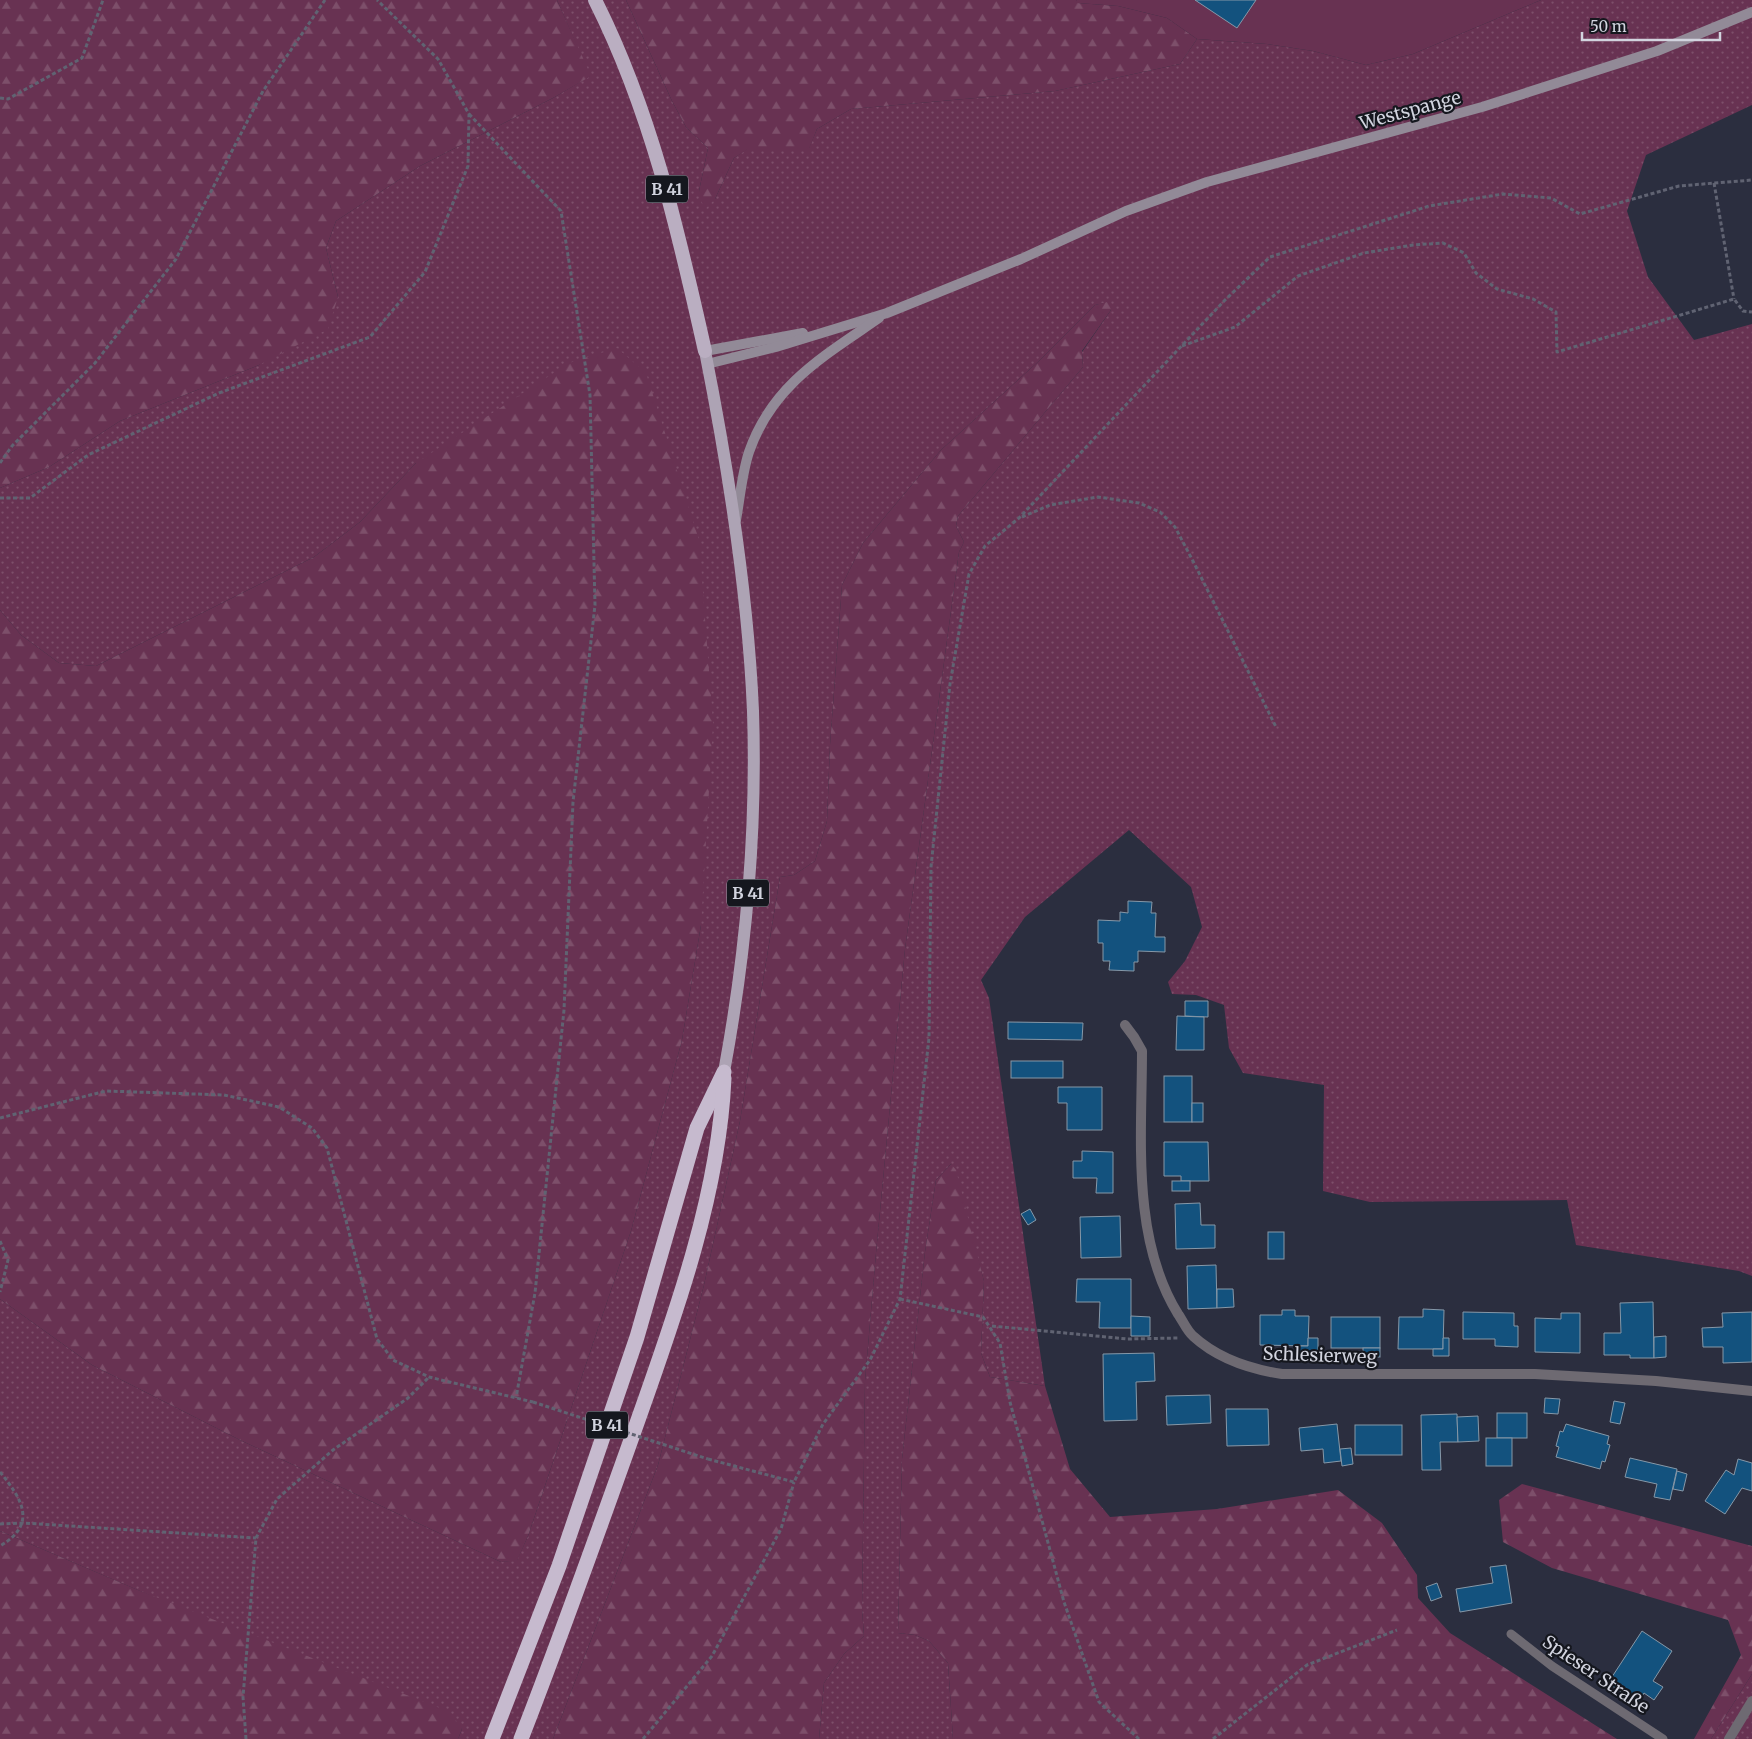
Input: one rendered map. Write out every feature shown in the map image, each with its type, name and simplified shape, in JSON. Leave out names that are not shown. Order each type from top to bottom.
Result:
[{"type":"highway","name":"B 41","points":[[595,0],[621,56],[661,168],[674,215],[706,358]]},
{"type":"highway","name":"B 41","points":[[492,1739],[559,1566],[637,1336],[697,1128],[724,1072]]},
{"type":"highway","name":"B 41","points":[[521,1739],[559,1641],[665,1344],[710,1186],[723,1109],[724,1072]]},
{"type":"main road","name":"Westspange","points":[[887,313],[971,280],[1135,208],[1207,182],[1482,107],[1657,51],[1752,12]]},
{"type":"main road","points":[[706,358],[887,313]]},
{"type":"main road","points":[[734,531],[749,454],[762,423],[777,398],[808,368],[887,313]]},
{"type":"main road","name":"B 41","points":[[706,358],[734,531],[751,682],[752,791],[746,929],[738,997],[724,1072]]},
{"type":"street","name":"Schlesierweg","points":[[1125,1025],[1142,1051],[1142,1160],[1146,1220],[1156,1265],[1170,1301],[1191,1335],[1215,1353],[1250,1369],[1282,1374],[1535,1374],[1656,1381],[1752,1391]]},
{"type":"street","points":[[1729,1739],[1752,1701]]},
{"type":"lane","name":"Spieser Straße","points":[[1511,1634],[1552,1666],[1663,1739]]},
{"type":"path","points":[[0,98],[8,99],[82,58],[103,0]]},
{"type":"path","points":[[0,463],[12,446],[94,363],[176,259],[263,92],[324,0]]},
{"type":"path","points":[[377,0],[438,59],[469,114],[561,211],[590,395],[594,604],[573,802],[564,1010],[535,1293],[516,1398]]},
{"type":"path","points":[[0,498],[30,498],[88,455],[219,393],[370,337],[425,272],[468,166],[469,114]]},
{"type":"path","points":[[643,1739],[712,1656],[781,1529],[794,1482],[823,1424],[870,1360],[900,1299],[930,1038],[931,867],[950,684],[969,574],[985,546],[1019,518],[1225,300],[1270,257],[1429,206],[1503,194],[1551,198],[1580,214],[1679,186],[1752,180]]},
{"type":"path","points":[[1714,183],[1734,299],[1742,311],[1752,312]]},
{"type":"path","points":[[1181,346],[1235,327],[1298,276],[1364,253],[1414,244],[1443,243],[1464,253],[1476,273],[1497,289],[1533,299],[1556,312],[1557,352],[1734,299]]},
{"type":"path","points":[[1019,518],[1050,505],[1098,497],[1140,503],[1160,512],[1174,527],[1194,563],[1276,727]]},
{"type":"path","points":[[0,1118],[106,1091],[224,1096],[279,1106],[312,1128],[327,1148],[376,1339],[393,1360],[429,1377],[533,1402],[708,1458],[794,1482]]},
{"type":"path","points":[[0,1241],[8,1260],[0,1292]]},
{"type":"path","points":[[900,1299],[983,1317],[991,1326],[1000,1343],[1010,1402],[1064,1602],[1099,1702],[1139,1739]]},
{"type":"path","points":[[991,1326],[1127,1339],[1183,1338],[1191,1335]]},
{"type":"path","points":[[246,1739],[243,1697],[256,1538],[277,1499],[333,1450],[408,1398],[429,1377]]},
{"type":"path","points":[[0,1472],[23,1506],[23,1523],[7,1542],[0,1546]]},
{"type":"path","points":[[0,1524],[23,1523],[256,1538]]},
{"type":"path","points":[[1213,1739],[1307,1665],[1397,1630]]},
{"type":"green space","points":[[0,0],[557,0],[591,76],[553,98],[420,166],[336,221],[326,248],[338,297],[328,329],[259,365],[120,421],[49,467],[0,488]]},
{"type":"green space","points":[[557,0],[626,0],[672,101],[686,127],[708,148],[699,191],[715,199],[734,158],[747,149],[809,148],[817,129],[851,109],[1055,91],[1180,64],[1197,39],[1267,44],[1313,51],[1366,65],[1413,54],[1541,0],[1752,0],[1752,105],[1646,155],[1627,211],[1648,277],[1694,340],[1752,324],[1752,1276],[1739,1271],[1576,1245],[1567,1200],[1370,1202],[1323,1191],[1324,1085],[1243,1073],[1229,1048],[1224,1005],[1196,995],[1172,994],[1168,982],[1185,961],[1202,927],[1191,887],[1129,830],[1025,917],[981,980],[989,998],[1045,1386],[990,1377],[981,1353],[984,1281],[951,1164],[936,1180],[925,1252],[902,1459],[898,1633],[915,1635],[929,1641],[948,1663],[953,1739],[819,1739],[824,1683],[844,1654],[864,1636],[862,1609],[865,1381],[905,949],[959,552],[964,542],[956,526],[958,516],[1083,367],[1082,352],[1111,310],[1111,302],[1095,305],[1040,360],[941,450],[863,543],[842,585],[830,745],[827,821],[815,861],[794,875],[780,877],[740,1121],[704,1285],[658,1465],[553,1739],[458,1739],[462,1729],[0,1531],[0,1299],[92,1365],[240,1440],[501,1562],[517,1560],[528,1536],[631,1231],[682,1040],[701,925],[416,463],[360,522],[314,557],[96,666],[59,663],[21,635],[0,610],[0,488],[49,467],[120,421],[259,365],[338,297],[326,248],[336,221],[420,166],[553,98],[590,76]]},
{"type":"green space","points":[[626,0],[1076,0],[1078,3],[1118,6],[1167,18],[1197,39],[1180,64],[1055,91],[851,109],[817,129],[809,149],[748,149],[734,158],[715,199],[704,210],[699,191],[708,148],[686,127],[672,101]]},
{"type":"green space","points":[[1076,0],[1541,0],[1413,54],[1366,65],[1313,51],[1267,44],[1197,39],[1167,18],[1118,6],[1077,3]]},
{"type":"green space","points":[[1111,301],[1111,310],[1082,351],[1083,367],[958,516],[956,526],[964,542],[959,552],[905,949],[865,1381],[862,1609],[864,1636],[844,1654],[824,1683],[819,1739],[553,1739],[658,1465],[704,1285],[740,1121],[780,877],[794,875],[815,861],[827,821],[830,745],[842,585],[863,543],[941,450],[1040,360],[1095,305]]},
{"type":"green space","points":[[617,348],[646,373],[699,540],[713,723],[701,925],[682,1040],[631,1231],[528,1536],[517,1561],[501,1562],[240,1440],[92,1365],[0,1299],[0,610],[21,635],[59,663],[96,666],[314,557],[360,522],[416,463],[569,363]]},
{"type":"green space","points":[[951,1164],[956,1170],[984,1281],[981,1353],[990,1377],[1045,1386],[1070,1469],[1110,1517],[1217,1509],[1338,1490],[1382,1523],[1417,1575],[1418,1598],[1450,1633],[1617,1739],[953,1739],[948,1663],[929,1641],[915,1635],[898,1633],[902,1459],[925,1252],[936,1180]]},
{"type":"green space","points":[[1522,1484],[1752,1546],[1752,1674],[1711,1739],[1694,1739],[1741,1655],[1728,1620],[1552,1568],[1503,1542],[1499,1500]]},
{"type":"green space","points":[[0,1531],[138,1590],[450,1712],[462,1729],[458,1739],[0,1739]]},
{"type":"green space","points":[[1752,1674],[1752,1739],[1711,1739]]},
{"type":"building","points":[[1195,0],[1256,0],[1237,28]]},
{"type":"building","points":[[1128,901],[1152,902],[1151,913],[1156,913],[1155,937],[1165,937],[1165,952],[1138,951],[1138,962],[1134,962],[1134,971],[1109,970],[1110,961],[1103,961],[1103,943],[1098,943],[1098,920],[1120,921],[1120,912],[1128,913]]},
{"type":"building","points":[[1185,1001],[1208,1001],[1208,1017],[1185,1016]]},
{"type":"building","points":[[1177,1016],[1204,1017],[1204,1050],[1176,1050]]},
{"type":"building","points":[[1008,1022],[1083,1023],[1082,1040],[1008,1039]]},
{"type":"building","points":[[1011,1061],[1063,1061],[1063,1078],[1011,1078]]},
{"type":"building","points":[[1164,1076],[1192,1076],[1192,1122],[1164,1122]]},
{"type":"building","points":[[1058,1087],[1102,1087],[1102,1130],[1067,1130],[1067,1103],[1058,1103]]},
{"type":"building","points":[[1192,1103],[1203,1103],[1203,1122],[1192,1122]]},
{"type":"building","points":[[1164,1142],[1208,1142],[1209,1181],[1181,1181],[1181,1176],[1164,1176]]},
{"type":"building","points":[[1082,1151],[1113,1152],[1113,1193],[1096,1193],[1097,1178],[1073,1178],[1073,1161],[1082,1161]]},
{"type":"building","points":[[1172,1181],[1190,1181],[1190,1191],[1172,1191]]},
{"type":"building","points":[[1200,1203],[1201,1225],[1215,1225],[1215,1248],[1176,1249],[1175,1204]]},
{"type":"building","points":[[1030,1209],[1036,1220],[1028,1225],[1021,1214]]},
{"type":"building","points":[[1120,1216],[1121,1257],[1081,1258],[1080,1217]]},
{"type":"building","points":[[1268,1232],[1284,1232],[1284,1259],[1268,1259]]},
{"type":"building","points":[[1216,1265],[1217,1308],[1188,1309],[1187,1266]]},
{"type":"building","points":[[1077,1279],[1131,1279],[1131,1328],[1099,1328],[1100,1302],[1076,1302]]},
{"type":"building","points":[[1217,1289],[1233,1289],[1234,1307],[1217,1308]]},
{"type":"building","points":[[1653,1302],[1654,1358],[1630,1358],[1630,1355],[1604,1355],[1604,1333],[1621,1333],[1620,1303]]},
{"type":"building","points":[[1423,1309],[1444,1310],[1443,1349],[1398,1349],[1399,1317],[1423,1317]]},
{"type":"building","points":[[1282,1310],[1295,1310],[1295,1316],[1309,1316],[1308,1346],[1260,1345],[1260,1315],[1282,1315]]},
{"type":"building","points":[[1463,1312],[1514,1313],[1514,1326],[1518,1326],[1518,1347],[1495,1346],[1495,1339],[1463,1339]]},
{"type":"building","points":[[1752,1312],[1752,1362],[1723,1363],[1723,1347],[1703,1347],[1702,1328],[1723,1327],[1722,1313]]},
{"type":"building","points":[[1561,1313],[1580,1313],[1580,1353],[1535,1352],[1535,1318],[1561,1319]]},
{"type":"building","points":[[1131,1316],[1150,1317],[1150,1336],[1131,1336]]},
{"type":"building","points":[[1331,1317],[1380,1317],[1380,1348],[1331,1348]]},
{"type":"building","points":[[1666,1336],[1666,1357],[1654,1358],[1654,1337]]},
{"type":"building","points":[[1308,1338],[1318,1338],[1318,1358],[1299,1357],[1299,1346],[1308,1346]]},
{"type":"building","points":[[1443,1338],[1449,1338],[1449,1356],[1433,1356],[1433,1349],[1443,1349]]},
{"type":"building","points":[[1363,1348],[1380,1348],[1380,1357],[1363,1357]]},
{"type":"building","points":[[1154,1353],[1155,1381],[1136,1382],[1137,1420],[1104,1421],[1103,1354]]},
{"type":"building","points":[[1210,1395],[1211,1423],[1167,1425],[1166,1396]]},
{"type":"building","points":[[1545,1398],[1560,1399],[1558,1414],[1544,1413]]},
{"type":"building","points":[[1614,1401],[1625,1403],[1620,1424],[1610,1422]]},
{"type":"building","points":[[1226,1409],[1268,1409],[1269,1445],[1227,1446]]},
{"type":"building","points":[[1497,1413],[1527,1413],[1527,1438],[1497,1438]]},
{"type":"building","points":[[1457,1414],[1458,1442],[1440,1442],[1441,1470],[1422,1470],[1421,1415]]},
{"type":"building","points":[[1478,1416],[1479,1441],[1458,1442],[1457,1417]]},
{"type":"building","points":[[1337,1424],[1341,1461],[1324,1463],[1323,1449],[1301,1451],[1299,1428]]},
{"type":"building","points":[[1566,1424],[1609,1436],[1607,1444],[1610,1445],[1605,1462],[1602,1461],[1600,1469],[1556,1457],[1559,1447],[1556,1446],[1560,1431],[1563,1432]]},
{"type":"building","points":[[1355,1425],[1402,1425],[1402,1455],[1355,1455]]},
{"type":"building","points":[[1486,1438],[1512,1438],[1512,1466],[1486,1466]]},
{"type":"building","points":[[1351,1448],[1353,1464],[1342,1466],[1340,1449]]},
{"type":"building","points":[[1630,1458],[1677,1469],[1670,1500],[1654,1497],[1657,1484],[1625,1477]]},
{"type":"building","points":[[1738,1459],[1752,1463],[1752,1491],[1742,1488],[1725,1514],[1705,1501],[1726,1470],[1734,1475]]},
{"type":"building","points":[[1677,1471],[1687,1474],[1683,1491],[1673,1489]]},
{"type":"building","points":[[1506,1565],[1512,1603],[1460,1612],[1456,1589],[1493,1583],[1490,1567]]},
{"type":"building","points":[[1437,1583],[1442,1597],[1431,1601],[1426,1587]]},
{"type":"building","points":[[1642,1631],[1672,1651],[1653,1681],[1663,1687],[1654,1700],[1644,1693],[1638,1703],[1608,1683]]}]
